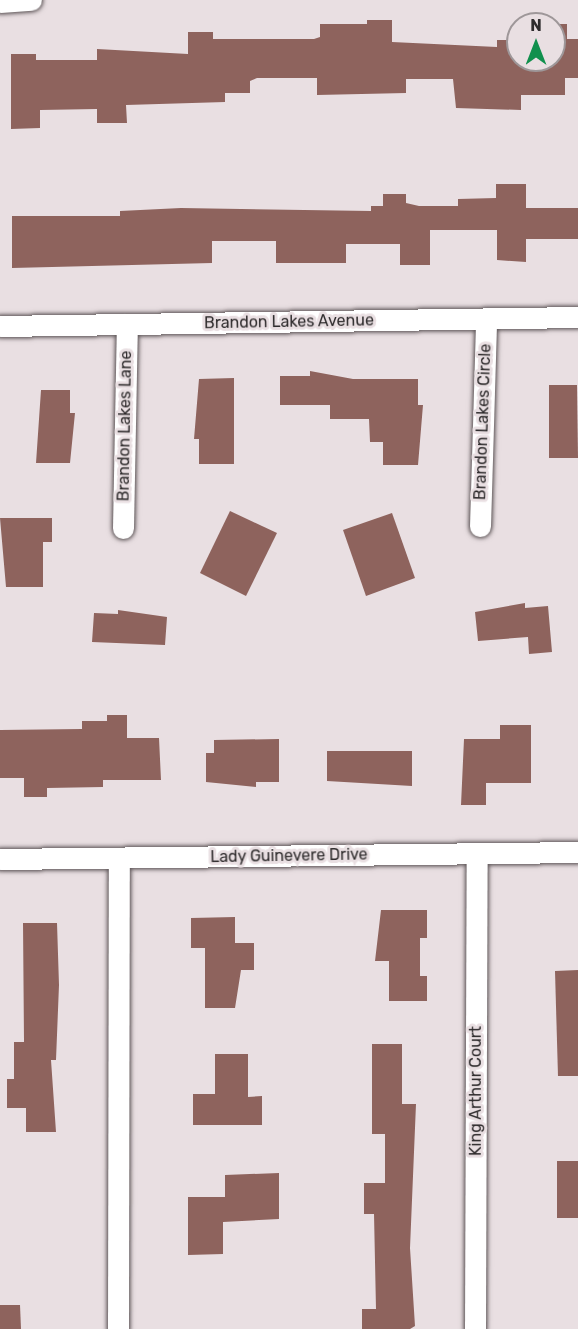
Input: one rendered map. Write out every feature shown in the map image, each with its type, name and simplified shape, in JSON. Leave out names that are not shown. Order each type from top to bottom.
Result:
[{"type":"street","points":[[0,2],[31,0]]},
{"type":"street","name":"Brandon Lakes Avenue","points":[[0,326],[578,317]]},
{"type":"street","name":"Brandon Lakes Circle","points":[[480,526],[486,319]]},
{"type":"street","name":"Brandon Lakes Lane","points":[[123,528],[127,324]]},
{"type":"street","name":"Lady Guinevere Drive","points":[[0,859],[578,852]]},
{"type":"street","name":"King Arthur Court","points":[[475,1329],[477,853]]},
{"type":"street","points":[[117,1329],[119,858]]},
{"type":"building","points":[[367,20],[392,20],[392,42],[497,47],[497,40],[506,40],[506,72],[566,72],[567,24],[567,39],[578,39],[578,78],[565,78],[565,95],[521,95],[521,110],[456,108],[453,79],[406,79],[406,93],[317,95],[317,78],[257,78],[250,81],[250,93],[225,93],[225,102],[126,105],[127,123],[97,123],[97,109],[40,110],[40,128],[11,129],[11,54],[36,54],[36,60],[97,60],[97,49],[188,54],[188,32],[213,32],[213,39],[314,39],[320,37],[320,24],[367,24]]},
{"type":"building","points":[[496,184],[526,184],[526,208],[578,208],[578,239],[526,239],[526,262],[497,260],[497,230],[430,230],[430,265],[400,265],[400,244],[346,244],[346,263],[276,263],[276,241],[212,241],[212,263],[12,268],[12,216],[120,216],[120,211],[181,208],[371,211],[371,206],[383,206],[383,194],[406,194],[406,203],[419,206],[458,206],[458,199],[496,198]]},
{"type":"building","points":[[310,371],[353,379],[418,379],[418,405],[423,405],[418,465],[383,465],[383,442],[370,442],[369,419],[330,419],[330,405],[280,405],[280,376],[310,376]]},
{"type":"building","points":[[234,378],[234,464],[199,464],[199,439],[194,439],[199,379]]},
{"type":"building","points":[[549,385],[577,385],[578,458],[549,458]]},
{"type":"building","points":[[41,390],[70,390],[70,413],[75,413],[70,463],[36,463]]},
{"type":"building","points":[[230,511],[277,533],[246,596],[200,573]]},
{"type":"building","points":[[392,513],[415,578],[366,596],[343,530]]},
{"type":"building","points":[[0,518],[52,518],[52,542],[43,542],[43,587],[6,587]]},
{"type":"building","points":[[525,603],[525,608],[548,606],[552,652],[529,654],[528,637],[478,641],[475,612]]},
{"type":"building","points":[[118,610],[167,617],[165,645],[92,642],[94,613],[118,614]]},
{"type":"building","points":[[107,715],[127,715],[127,738],[159,738],[161,780],[103,780],[103,787],[47,788],[47,797],[24,797],[24,778],[0,778],[0,730],[82,729],[82,721],[107,721]]},
{"type":"building","points":[[500,725],[531,725],[531,783],[486,783],[486,805],[461,805],[464,739],[500,739]]},
{"type":"building","points":[[279,739],[279,782],[256,782],[256,787],[206,782],[206,753],[214,753],[214,740]]},
{"type":"building","points":[[327,751],[412,751],[412,786],[327,781]]},
{"type":"building","points":[[381,910],[427,910],[427,938],[420,938],[420,976],[427,976],[427,1001],[389,1001],[389,961],[375,961]]},
{"type":"building","points":[[235,917],[235,943],[254,943],[254,970],[241,970],[235,1008],[205,1008],[205,948],[191,948],[191,918]]},
{"type":"building","points":[[23,923],[57,923],[59,985],[56,1060],[51,1060],[56,1132],[26,1132],[26,1108],[7,1108],[7,1079],[14,1079],[14,1042],[24,1042]]},
{"type":"building","points":[[578,970],[578,1076],[558,1076],[555,971]]},
{"type":"building","points":[[372,1044],[402,1044],[402,1104],[416,1104],[410,1248],[415,1326],[410,1329],[362,1329],[362,1309],[376,1309],[374,1214],[364,1214],[364,1183],[385,1183],[385,1134],[372,1134]]},
{"type":"building","points":[[215,1054],[248,1054],[248,1097],[262,1096],[262,1125],[193,1125],[193,1094],[215,1094]]},
{"type":"building","points":[[557,1161],[578,1161],[578,1218],[557,1218]]},
{"type":"building","points":[[279,1173],[279,1219],[223,1222],[223,1254],[188,1255],[188,1197],[225,1197],[225,1175]]},
{"type":"building","points":[[0,1305],[20,1305],[21,1329],[0,1329]]}]
